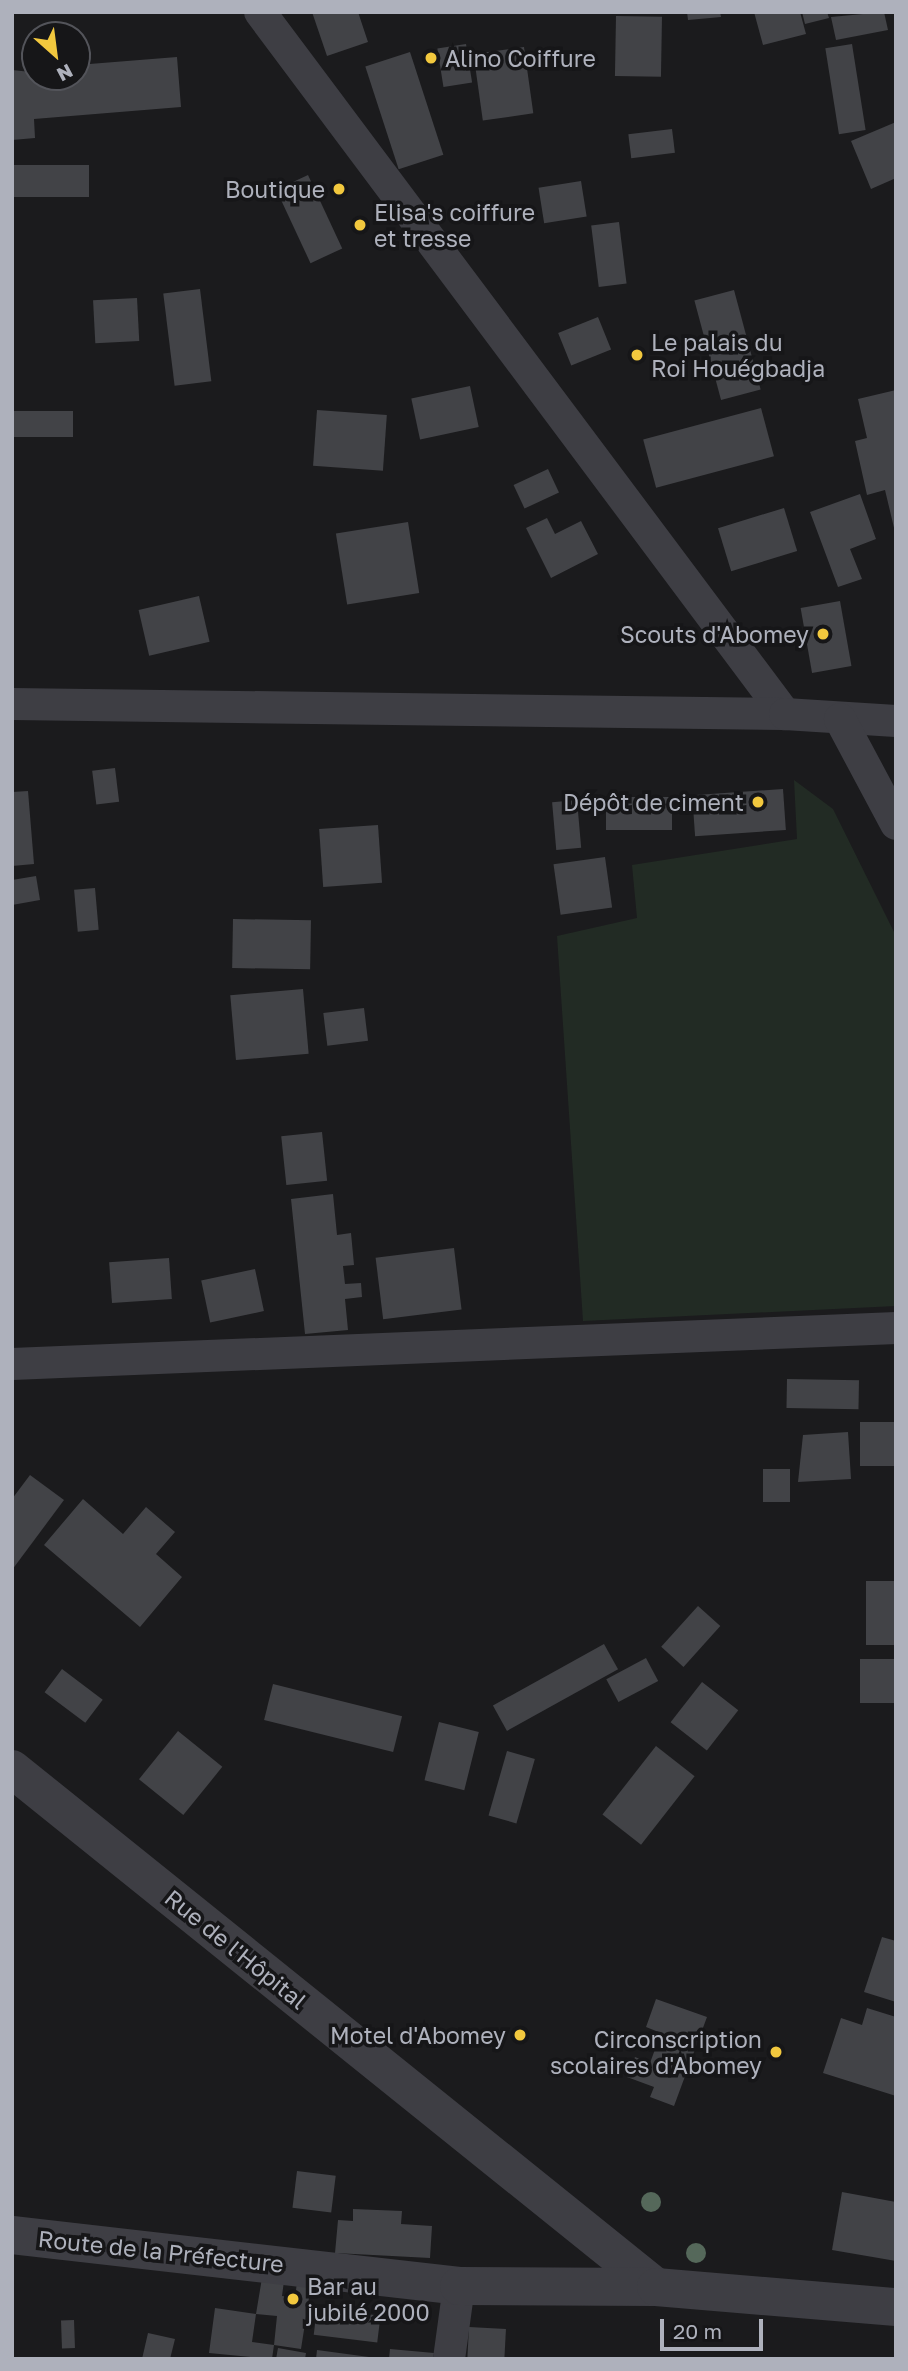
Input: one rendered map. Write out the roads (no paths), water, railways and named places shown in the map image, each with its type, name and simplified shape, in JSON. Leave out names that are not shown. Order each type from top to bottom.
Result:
[{"type":"street","points":[[260,12],[785,713]]},
{"type":"street","points":[[12,704],[785,713],[896,721]]},
{"type":"street","points":[[840,719],[896,824]]},
{"type":"street","points":[[12,1364],[896,1328]]},
{"type":"street","name":"Rue de l'Hôpital","points":[[12,1769],[656,2287]]},
{"type":"street","name":"Route de la Préfecture","points":[[12,2235],[459,2286],[656,2287],[896,2307]]},
{"type":"street","points":[[449,2359],[459,2286]]},
{"type":"place","name":"Alino Coiffure","points":[[431,58]]},
{"type":"place","name":"Boutique","points":[[339,189]]},
{"type":"place","name":"Elisa's coiffure et tresse","points":[[360,225]]},
{"type":"place","name":"Le palais du Roi Houégbadja","points":[[637,355]]},
{"type":"place","name":"Scouts d'Abomey","points":[[823,634]]},
{"type":"place","name":"Dépôt de ciment","points":[[758,802]]},
{"type":"place","name":"Motel d'Abomey","points":[[520,2035]]},
{"type":"place","name":"Circonscription scolaires d'Abomey","points":[[776,2052]]},
{"type":"place","name":"Bar au jubilé 2000","points":[[293,2299]]}]
